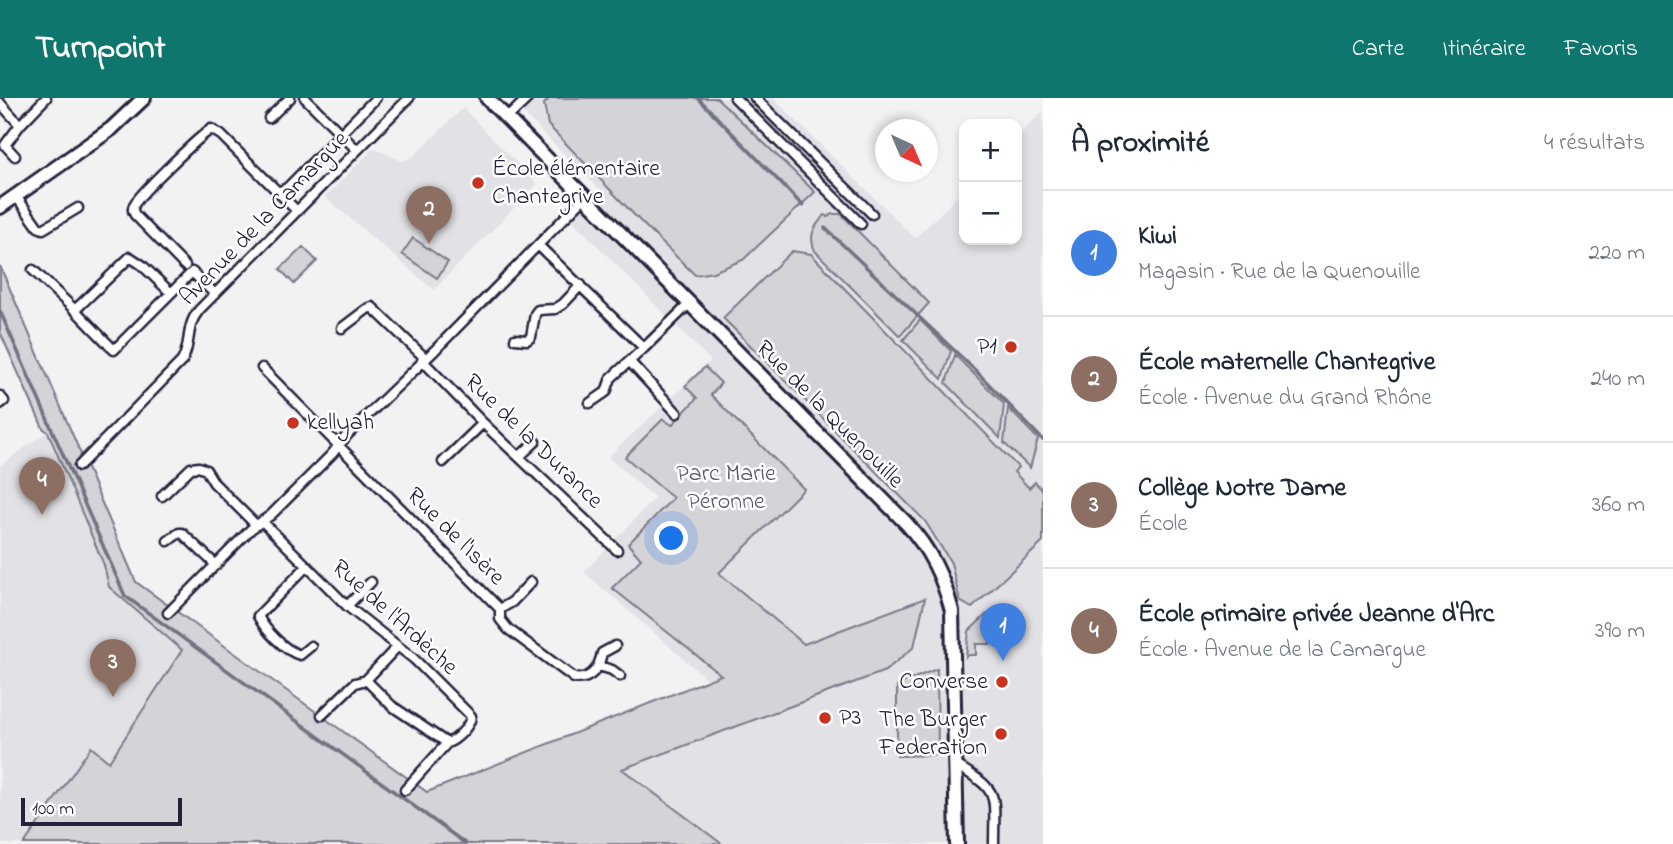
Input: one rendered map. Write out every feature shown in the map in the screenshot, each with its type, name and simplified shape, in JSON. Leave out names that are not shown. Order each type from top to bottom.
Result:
[{"type":"street","points":[[15,156],[5,145],[46,98]]},
{"type":"street","points":[[0,207],[111,129],[144,98]]},
{"type":"street","points":[[269,118],[290,98]]},
{"type":"street","points":[[305,98],[357,150]]},
{"type":"street","points":[[278,192],[287,188],[376,98]]},
{"type":"street","name":"Avenue de la Camargue","points":[[79,466],[182,361],[188,351],[190,321],[409,98]]},
{"type":"street","name":"Rue de la Quenouille","points":[[487,98],[906,523],[932,556],[945,584],[952,611],[957,844]]},
{"type":"street","points":[[507,118],[528,98]]},
{"type":"street","points":[[735,98],[861,224]]},
{"type":"street","points":[[755,98],[872,214]]},
{"type":"street","points":[[0,103],[20,125]]},
{"type":"street","points":[[186,266],[135,215],[133,209],[134,204],[152,185],[211,129],[221,135],[297,211]]},
{"type":"street","points":[[16,196],[38,227],[43,229],[78,208]]},
{"type":"street","points":[[168,613],[338,447],[585,197]]},
{"type":"street","points":[[538,244],[644,348]]},
{"type":"street","points":[[75,310],[130,257],[171,293]]},
{"type":"street","points":[[33,270],[114,350],[192,272],[215,294]]},
{"type":"street","points":[[515,339],[527,340],[531,337],[538,310],[555,309],[581,285]]},
{"type":"street","points":[[590,403],[606,392],[611,378],[690,303]]},
{"type":"street","name":"Rue de la Durance","points":[[342,328],[372,307],[483,423],[617,550]]},
{"type":"street","points":[[630,362],[677,413]]},
{"type":"street","name":"Rue de l'Isère","points":[[262,368],[500,609],[500,619],[508,629],[573,678],[587,677],[599,666]]},
{"type":"street","points":[[443,462],[483,423]]},
{"type":"street","points":[[520,456],[535,442]]},
{"type":"street","name":"Rue de l'Ardèche","points":[[162,496],[191,468],[206,470],[214,483],[307,566],[346,606],[414,659],[471,716],[468,725],[451,743],[447,743]]},
{"type":"street","points":[[168,541],[182,533],[216,565]]},
{"type":"street","points":[[307,566],[258,616],[263,625],[291,652],[300,655],[311,646]]},
{"type":"street","points":[[346,606],[371,582]]},
{"type":"street","points":[[500,609],[512,602],[531,582]]},
{"type":"street","points":[[615,646],[602,653],[599,666],[620,676]]},
{"type":"street","points":[[322,715],[355,683],[366,680],[397,647]]},
{"type":"street","points":[[366,680],[392,706],[447,743],[405,790]]},
{"type":"street","points":[[956,765],[984,783],[994,794],[994,844]]},
{"type":"shaded area","points":[[508,98],[773,98],[915,238],[959,195],[959,245],[1022,245],[1022,132],[1043,111],[1043,844],[491,844],[431,801],[707,679],[584,572],[655,498],[608,457],[711,361],[571,219],[600,190]]},
{"type":"shaded area","points":[[463,108],[537,184],[434,290],[325,197],[374,148],[402,161],[413,157]]},
{"type":"shaded area","points":[[48,431],[105,565],[109,587],[182,650],[109,762],[91,748],[24,844],[0,844],[0,466]]},
{"type":"green space","points":[[550,98],[717,98],[815,192],[743,260],[713,272],[695,275],[548,125],[544,104]]},
{"type":"green space","points":[[841,214],[929,303],[900,336],[815,251],[812,236],[815,227],[825,215],[828,217]]},
{"type":"green space","points":[[413,238],[448,262],[437,278],[402,254]]},
{"type":"green space","points":[[303,247],[317,261],[294,284],[280,269]]},
{"type":"green space","points":[[792,251],[811,254],[1018,467],[1014,472],[1029,488],[1035,482],[1043,491],[1043,542],[972,608],[960,601],[951,563],[925,521],[723,318]]},
{"type":"green space","name":"Parc Marie Péronne","points":[[0,266],[136,582],[427,792],[721,675],[612,588],[641,559],[628,544],[673,498],[625,457],[663,419],[672,425],[697,398],[685,386],[705,367],[721,383],[711,395],[804,489],[719,573],[804,644],[925,598],[914,647],[885,671],[622,769],[722,844],[24,844],[91,747],[109,762],[182,650],[109,587],[104,565],[48,432],[43,428],[0,332]]},
{"type":"green space","points":[[920,320],[951,351],[942,379],[903,340]]},
{"type":"green space","points":[[955,355],[1004,404],[1000,438],[946,383]]},
{"type":"green space","points":[[1008,408],[1038,439],[1030,468],[1004,443]]},
{"type":"green space","points":[[987,614],[993,621],[990,625],[990,644],[976,644],[976,655],[966,657],[969,631]]},
{"type":"green space","points":[[937,669],[938,755],[897,756],[897,687]]},
{"type":"waterway","points":[[698,98],[803,206]]},
{"type":"waterway","points":[[825,228],[975,370],[1043,440]]},
{"type":"waterway","points":[[0,311],[125,596],[466,844]]},
{"type":"place","name":"École élémentaire Chantegrive","points":[[478,183]]},
{"type":"place","name":"École maternelle Chantegrive","points":[[429,244]]},
{"type":"place","name":"P1","points":[[1011,347]]},
{"type":"place","name":"kellyah","points":[[293,423]]},
{"type":"place","name":"École primaire privée Jeanne d'Arc","points":[[42,515]]},
{"type":"place","name":"Kiwi","points":[[1003,661]]},
{"type":"place","name":"Converse","points":[[1002,682]]},
{"type":"place","name":"Collège Notre Dame","points":[[113,697]]},
{"type":"place","name":"P3","points":[[825,718]]},
{"type":"place","name":"The Burger Federation","points":[[1001,734]]}]
